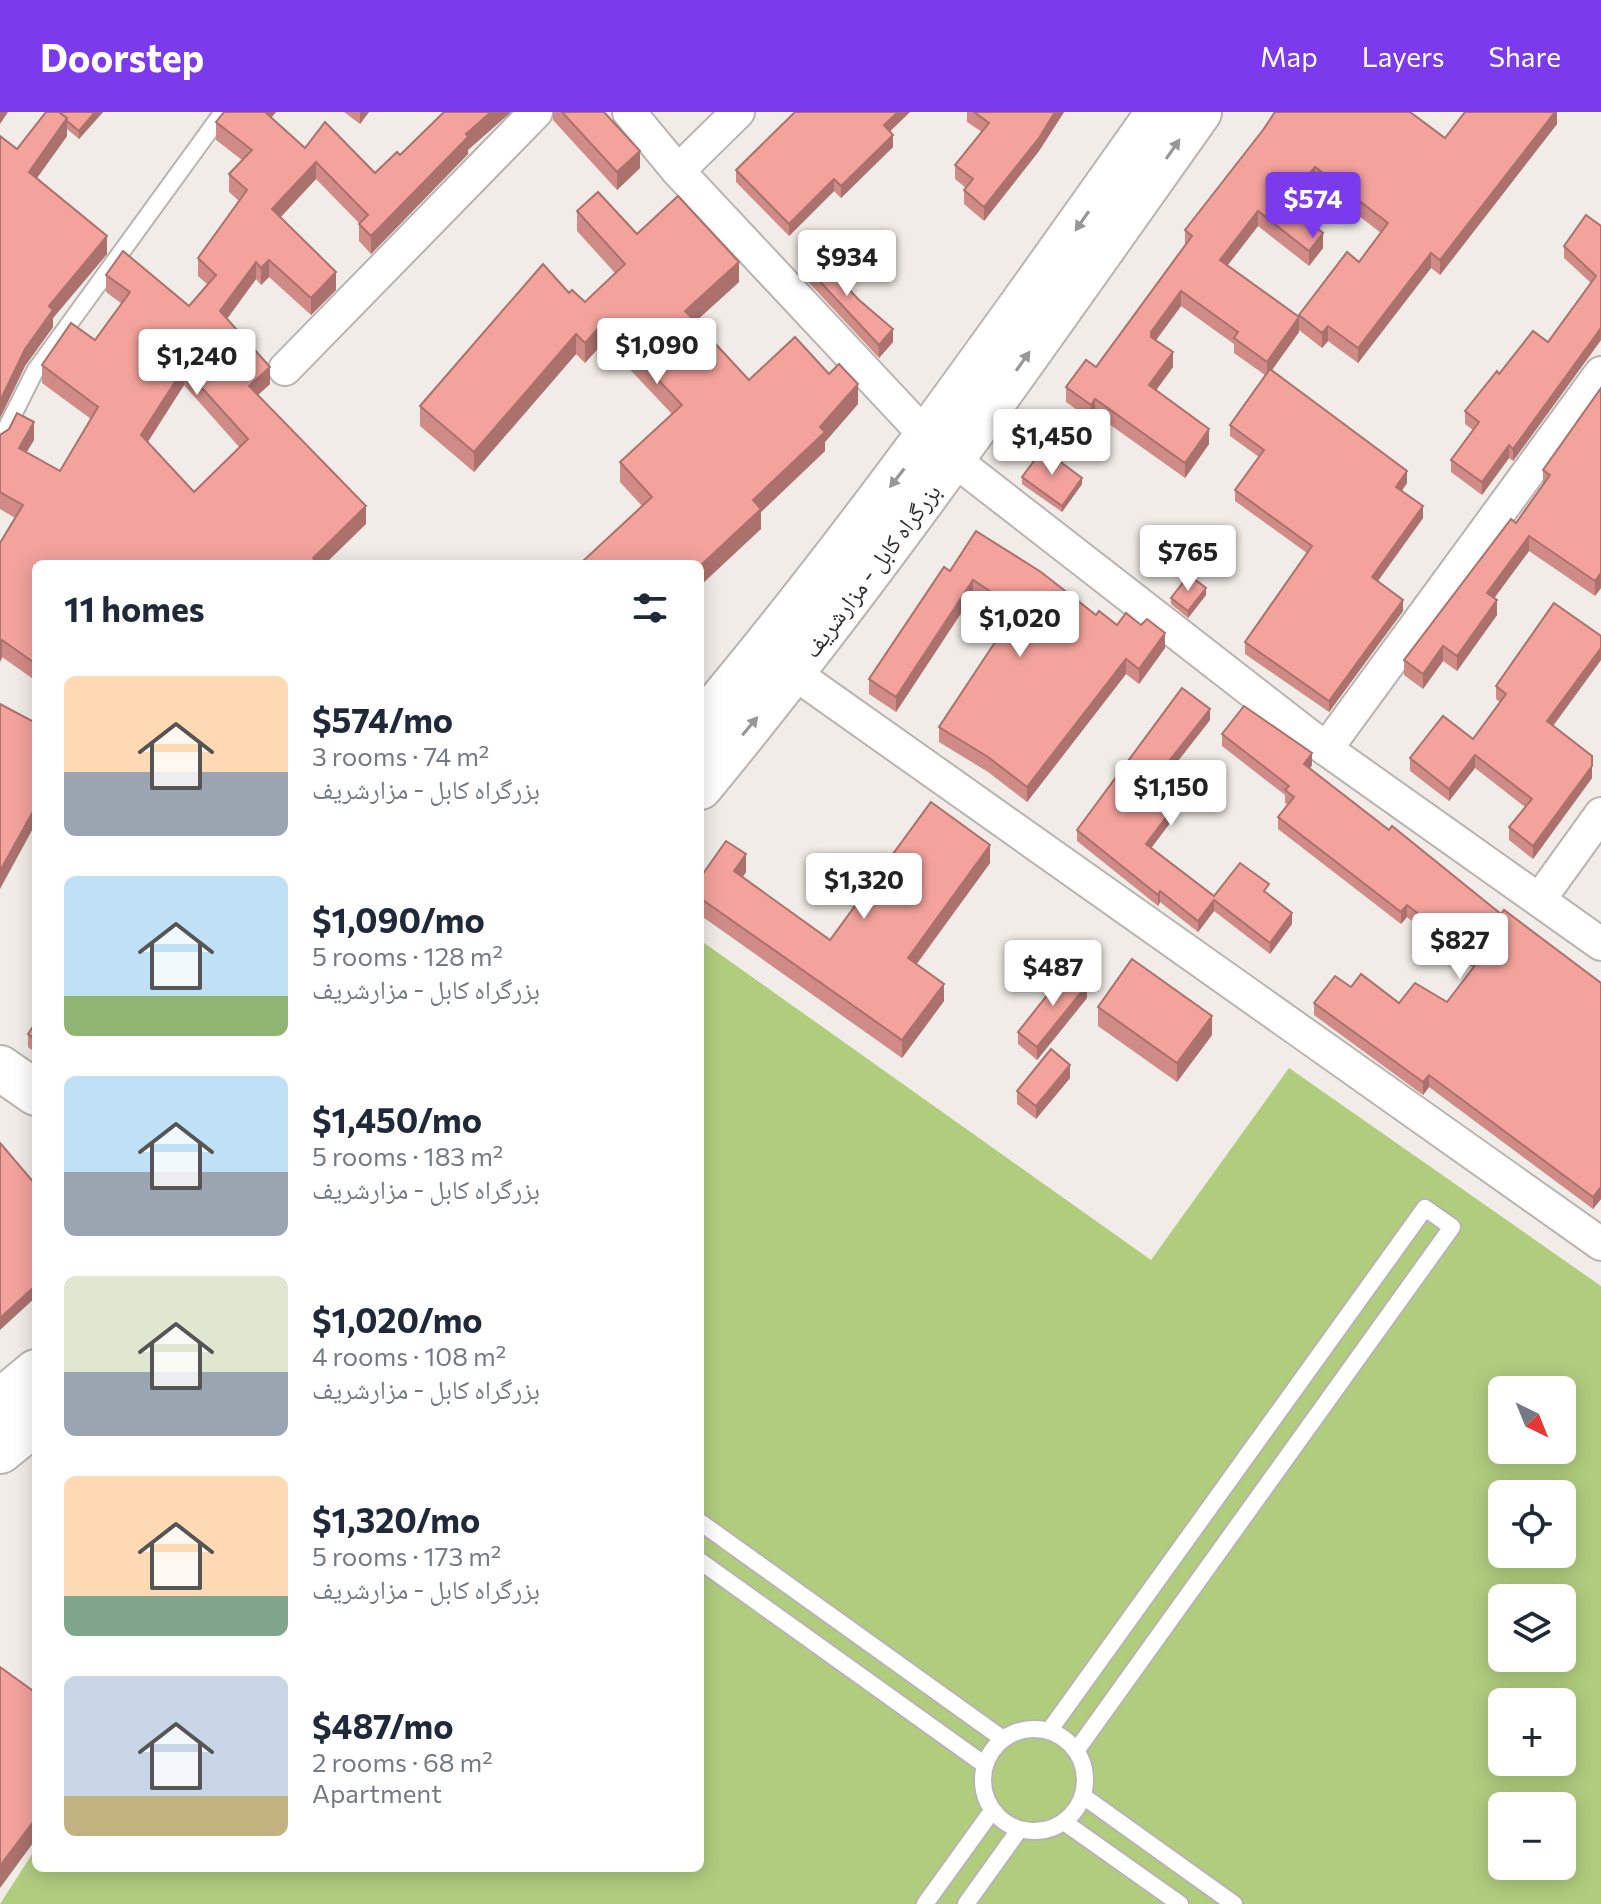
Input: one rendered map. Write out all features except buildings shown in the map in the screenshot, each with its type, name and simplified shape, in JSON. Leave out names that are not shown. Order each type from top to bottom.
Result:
[{"type":"main road","name":"بزرگراه کابل - مزارشریف","points":[[704,782],[794,673],[1159,112]]},
{"type":"main road","name":"بزرگراه کابل - مزارشریف","points":[[704,721],[941,448],[1199,112]]},
{"type":"main road","points":[[0,1068],[32,1090]]},
{"type":"main road","points":[[0,1402],[32,1375]]},
{"type":"main road","points":[[0,1451],[32,1425]]},
{"type":"street","points":[[285,369],[536,112]]},
{"type":"street","points":[[629,112],[678,171],[941,448],[1326,749],[1601,944]]},
{"type":"street","points":[[678,171],[738,112]]},
{"type":"street","points":[[1326,749],[1601,373]]},
{"type":"street","points":[[794,673],[1601,1244]]},
{"type":"street","points":[[1539,900],[1601,814]]},
{"type":"lane","points":[[0,441],[35,371],[223,112]]},
{"type":"lane","points":[[1049,1731],[1425,1208],[1452,1227],[1076,1751]]},
{"type":"lane","points":[[704,1525],[1003,1739]]},
{"type":"lane","points":[[704,1564],[985,1765]]},
{"type":"lane","points":[[1018,1731],[1049,1731],[1064,1738],[1076,1751],[1083,1765],[1083,1796],[1064,1822],[1035,1832],[1019,1830],[1004,1823],[992,1811],[985,1797],[985,1765],[1003,1739],[1018,1731]]},
{"type":"lane","points":[[1083,1796],[1234,1904]]},
{"type":"lane","points":[[925,1904],[992,1811]]},
{"type":"lane","points":[[1064,1822],[1180,1904]]},
{"type":"lane","points":[[966,1904],[1019,1830]]},
{"type":"green space","points":[[704,943],[1151,1260],[1289,1068],[1601,1286],[1601,1904],[0,1904],[32,1854],[32,1872],[704,1872]]}]
